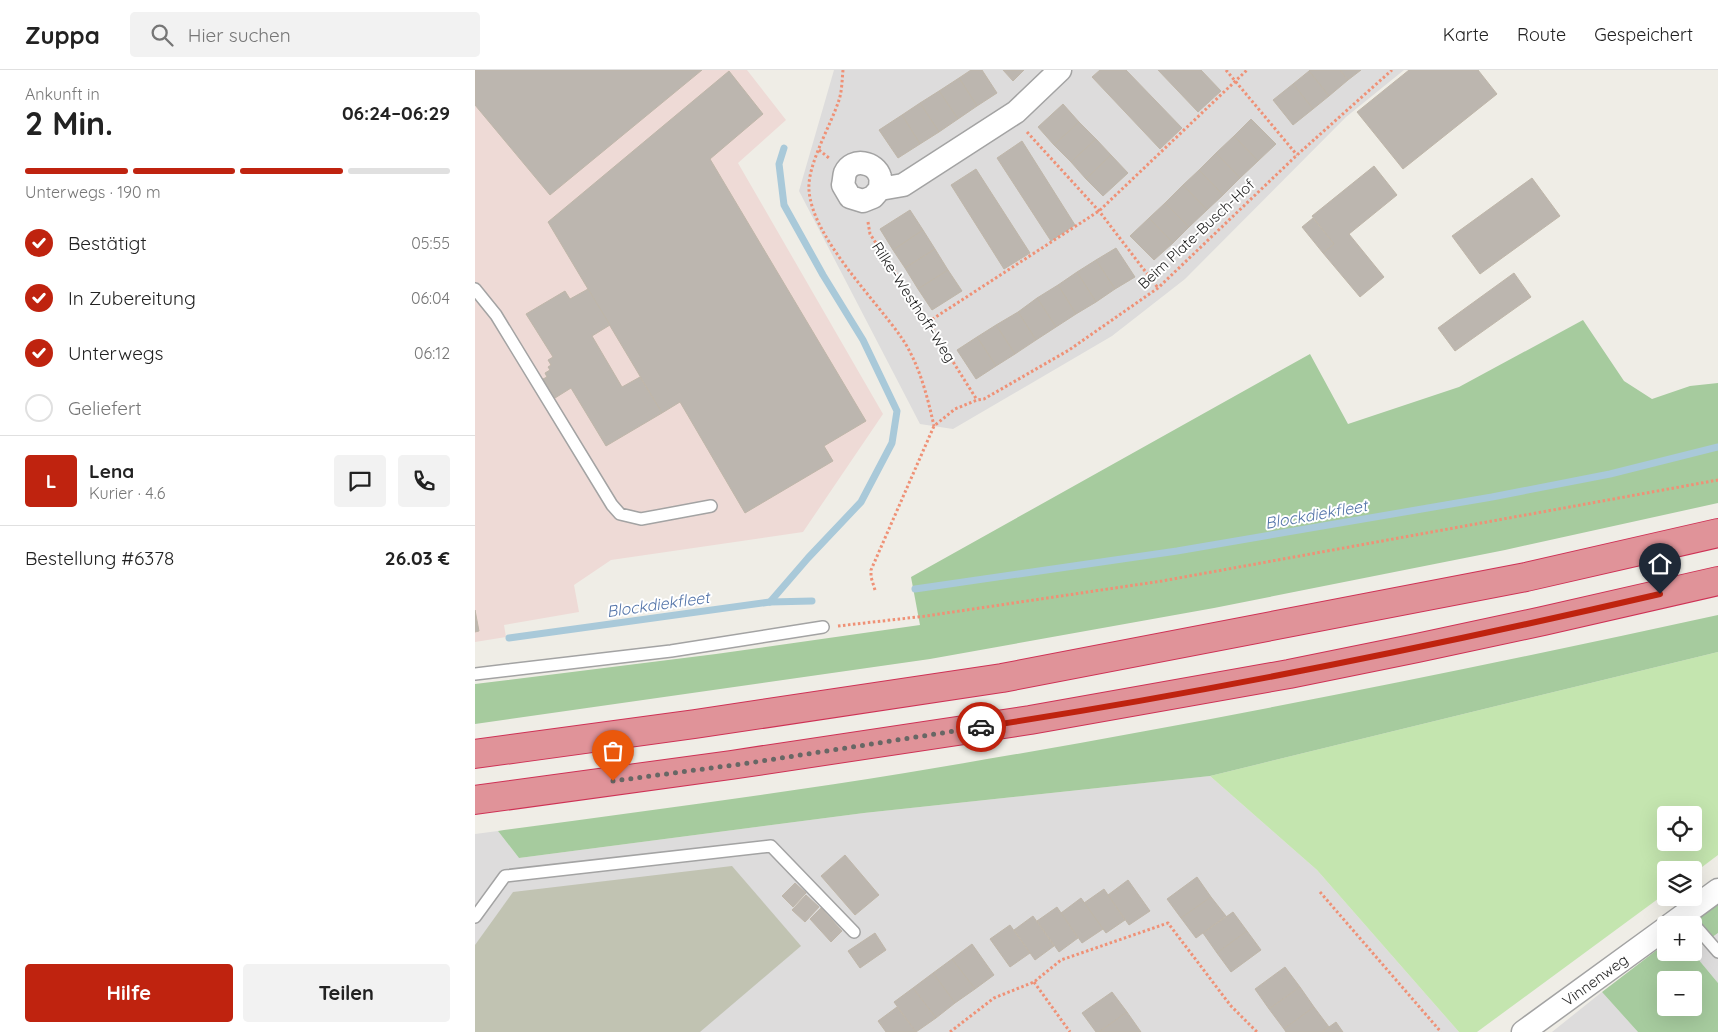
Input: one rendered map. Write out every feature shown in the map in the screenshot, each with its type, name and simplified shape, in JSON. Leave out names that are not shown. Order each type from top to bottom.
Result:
[{"type":"highway","points":[[475,754],[705,723],[1002,678],[1526,577],[1718,533]]},
{"type":"highway","points":[[475,800],[740,764],[1040,718],[1289,674],[1543,621],[1718,580]]},
{"type":"street","points":[[871,195],[903,184],[1016,112],[1060,70]]},
{"type":"street","points":[[1682,916],[1718,890]]},
{"type":"street","name":"Vinnenweg","points":[[1523,1032],[1657,935]]},
{"type":"lane","points":[[475,289],[496,315],[619,514],[641,519],[711,506]]},
{"type":"lane","points":[[475,674],[671,652],[823,627]]},
{"type":"lane","points":[[475,916],[505,876],[771,846],[854,932]]},
{"type":"lane","points":[[1702,940],[1718,952]]},
{"type":"path","points":[[843,70],[839,99],[811,174],[809,188],[811,208],[830,244],[902,338],[916,364],[925,389],[934,426],[871,570],[875,590]]},
{"type":"path","points":[[1226,70],[1297,155]]},
{"type":"path","points":[[928,322],[1099,211],[1247,70]]},
{"type":"path","name":"Beim Plate-Busch-Hof","points":[[934,426],[955,409],[984,399],[1069,350],[1158,288],[1297,155],[1392,70]]},
{"type":"path","points":[[1016,112],[1029,134],[1099,211],[1158,288]]},
{"type":"path","name":"Rilke-Westhoff-Weg","points":[[871,195],[870,234],[977,400]]},
{"type":"path","points":[[823,627],[926,616],[1162,581],[1718,480]]},
{"type":"path","points":[[1320,892],[1441,1032]]},
{"type":"path","points":[[950,1032],[994,998],[1034,982],[1061,960],[1168,923],[1231,1006],[1257,1032]]},
{"type":"path","points":[[1034,982],[1070,1032]]},
{"type":"shaded area","points":[[475,70],[747,70],[786,120],[738,163],[883,414],[803,532],[611,560],[574,585],[579,612],[504,625],[506,637],[475,642]]},
{"type":"shaded area","points":[[834,70],[1404,70],[1346,117],[1185,279],[1112,336],[953,429],[920,424],[799,191]]},
{"type":"shaded area","points":[[1210,776],[1317,870],[1459,1032],[475,1032],[475,834],[498,831],[519,858],[864,813]]},
{"type":"shaded area","points":[[732,866],[801,946],[700,1032],[475,1032],[475,945],[513,892]]},
{"type":"shaded area","points":[[1718,933],[1718,983],[1700,961],[1702,961],[1702,946]]},
{"type":"shaded area","points":[[1602,992],[1638,1032],[1552,1032]]},
{"type":"green space","points":[[1583,320],[1624,381],[1652,399],[1690,386],[1718,383],[1718,503],[1505,550],[1214,608],[930,659],[475,724],[475,684],[716,654],[920,625],[911,577],[1310,354],[1348,424],[1459,387]]},
{"type":"green space","points":[[1718,615],[1718,652],[1210,776],[864,813],[519,858],[498,831],[804,789],[1109,738],[1313,699]]},
{"type":"green space","points":[[1718,652],[1718,855],[1702,867],[1702,861],[1657,861],[1657,900],[1477,1032],[1459,1032],[1317,870],[1210,776]]},
{"type":"green space","points":[[1718,904],[1718,933],[1702,944],[1702,916]]},
{"type":"green space","points":[[1657,950],[1657,961],[1700,961],[1718,983],[1718,1032],[1638,1032],[1602,992]]},
{"type":"building","points":[[475,70],[702,70],[550,195],[475,105]]},
{"type":"building","points":[[971,70],[982,70],[997,93],[977,106],[959,78]]},
{"type":"building","points":[[1003,70],[1024,70],[1013,81]]},
{"type":"building","points":[[1100,70],[1126,70],[1182,128],[1160,149],[1092,77]]},
{"type":"building","points":[[1158,70],[1201,70],[1221,91],[1198,112]]},
{"type":"building","points":[[1310,70],[1340,70],[1348,80],[1329,96]]},
{"type":"building","points":[[1340,70],[1361,70],[1348,80]]},
{"type":"building","points":[[1409,70],[1478,70],[1497,94],[1403,169],[1357,112]]},
{"type":"building","points":[[729,71],[763,114],[710,159],[866,421],[824,446],[833,461],[745,513],[680,402],[662,413],[548,222]]},
{"type":"building","points":[[1309,71],[1329,96],[1313,109],[1293,84]]},
{"type":"building","points":[[959,78],[977,106],[958,119],[939,91]]},
{"type":"building","points":[[1293,84],[1313,109],[1293,125],[1273,100]]},
{"type":"building","points":[[939,91],[958,119],[939,132],[920,103]]},
{"type":"building","points":[[920,103],[939,132],[920,144],[902,115]]},
{"type":"building","points":[[1063,104],[1079,122],[1054,145],[1038,127]]},
{"type":"building","points":[[902,115],[920,144],[898,158],[879,130]]},
{"type":"building","points":[[1251,119],[1276,144],[1258,161],[1234,136]]},
{"type":"building","points":[[1079,122],[1096,139],[1071,162],[1054,145]]},
{"type":"building","points":[[1234,136],[1258,161],[1240,178],[1216,153]]},
{"type":"building","points":[[1096,139],[1111,155],[1086,179],[1071,162]]},
{"type":"building","points":[[1022,141],[1075,225],[1051,241],[997,158]]},
{"type":"building","points":[[1216,153],[1240,178],[1223,195],[1199,170]]},
{"type":"building","points":[[1111,155],[1128,173],[1103,196],[1086,179]]},
{"type":"building","points":[[1374,166],[1397,195],[1349,234],[1384,277],[1360,297],[1323,253],[1334,244],[1312,216]]},
{"type":"building","points":[[976,169],[1030,253],[1004,269],[951,185]]},
{"type":"building","points":[[1199,170],[1223,195],[1207,210],[1183,185]]},
{"type":"building","points":[[1532,178],[1560,216],[1480,274],[1452,236]]},
{"type":"building","points":[[1183,185],[1207,210],[1189,227],[1165,203]]},
{"type":"building","points":[[1165,203],[1189,227],[1173,243],[1149,218]]},
{"type":"building","points":[[910,210],[923,230],[893,250],[880,229]]},
{"type":"building","points":[[1149,218],[1173,243],[1154,260],[1130,236]]},
{"type":"building","points":[[1313,218],[1334,244],[1323,253],[1302,227]]},
{"type":"building","points":[[923,230],[935,249],[905,268],[893,250]]},
{"type":"building","points":[[1116,248],[1135,277],[1115,289],[1096,260]]},
{"type":"building","points":[[935,249],[948,270],[918,289],[905,268]]},
{"type":"building","points":[[1096,260],[1115,289],[1096,302],[1077,272]]},
{"type":"building","points":[[948,270],[962,291],[932,310],[918,289]]},
{"type":"building","points":[[1077,272],[1096,302],[1076,314],[1058,285]]},
{"type":"building","points":[[1514,273],[1531,297],[1455,351],[1438,328]]},
{"type":"building","points":[[1058,285],[1076,314],[1056,327],[1037,298]]},
{"type":"building","points":[[588,289],[610,325],[592,336],[622,387],[640,377],[662,413],[606,446],[571,388],[555,398],[543,379],[547,377],[545,373],[550,370],[548,367],[551,365],[548,360],[553,357],[526,314],[565,291],[570,299]]},
{"type":"building","points":[[1037,298],[1056,327],[1036,340],[1018,312]]},
{"type":"building","points":[[1018,312],[1036,340],[1015,354],[996,325]]},
{"type":"building","points":[[996,325],[1015,354],[996,366],[977,337]]},
{"type":"building","points":[[977,337],[996,366],[976,379],[957,350]]},
{"type":"building","points":[[475,610],[479,631],[475,632]]},
{"type":"building","points":[[845,855],[879,895],[855,915],[821,876]]},
{"type":"building","points":[[1197,877],[1211,897],[1181,918],[1167,899]]},
{"type":"building","points":[[1128,880],[1150,911],[1129,925],[1108,895]]},
{"type":"building","points":[[795,883],[806,893],[793,907],[782,896]]},
{"type":"building","points":[[1104,889],[1125,920],[1106,933],[1084,903]]},
{"type":"building","points":[[806,895],[819,907],[805,922],[792,910]]},
{"type":"building","points":[[1211,897],[1226,916],[1196,938],[1181,918]]},
{"type":"building","points":[[1081,898],[1103,929],[1082,943],[1061,913]]},
{"type":"building","points":[[1057,907],[1078,938],[1059,952],[1037,921]]},
{"type":"building","points":[[821,908],[842,931],[831,942],[810,919]]},
{"type":"building","points":[[1233,912],[1247,931],[1217,953],[1203,933]]},
{"type":"building","points":[[1033,916],[1054,946],[1035,960],[1014,930]]},
{"type":"building","points":[[1010,925],[1030,953],[1010,967],[990,939]]},
{"type":"building","points":[[1247,931],[1261,950],[1231,972],[1217,953]]},
{"type":"building","points":[[875,933],[886,950],[860,968],[848,951]]},
{"type":"building","points":[[972,944],[994,975],[975,989],[952,959]]},
{"type":"building","points":[[952,959],[975,989],[955,1003],[933,973]]},
{"type":"building","points":[[1285,967],[1300,987],[1269,1009],[1255,989]]},
{"type":"building","points":[[933,973],[955,1003],[936,1018],[913,988]]},
{"type":"building","points":[[1300,987],[1314,1007],[1284,1029],[1269,1009]]},
{"type":"building","points":[[913,988],[936,1018],[916,1032],[894,1002]]},
{"type":"building","points":[[1112,992],[1127,1012],[1099,1032],[1096,1032],[1082,1013]]},
{"type":"building","points":[[897,1007],[916,1032],[886,1032],[878,1021]]},
{"type":"building","points":[[1314,1007],[1329,1027],[1322,1032],[1286,1032],[1284,1029]]},
{"type":"building","points":[[1127,1012],[1141,1032],[1099,1032]]},
{"type":"building","points":[[1336,1022],[1343,1032],[1322,1032]]},
{"type":"waterway","points":[[770,602],[808,558],[861,502],[892,443],[897,411],[863,340],[823,275],[784,205],[779,164],[784,148]]},
{"type":"waterway","name":"Blockdiekfleet","points":[[915,589],[1177,551],[1492,497],[1610,474],[1718,447]]},
{"type":"waterway","name":"Blockdiekfleet","points":[[509,638],[770,602],[812,601]]},
{"type":"way so far","points":[[613,781],[749,763],[981,727]]},
{"type":"route","points":[[981,727],[1031,720],[1289,674],[1543,621],[1660,594]]}]
